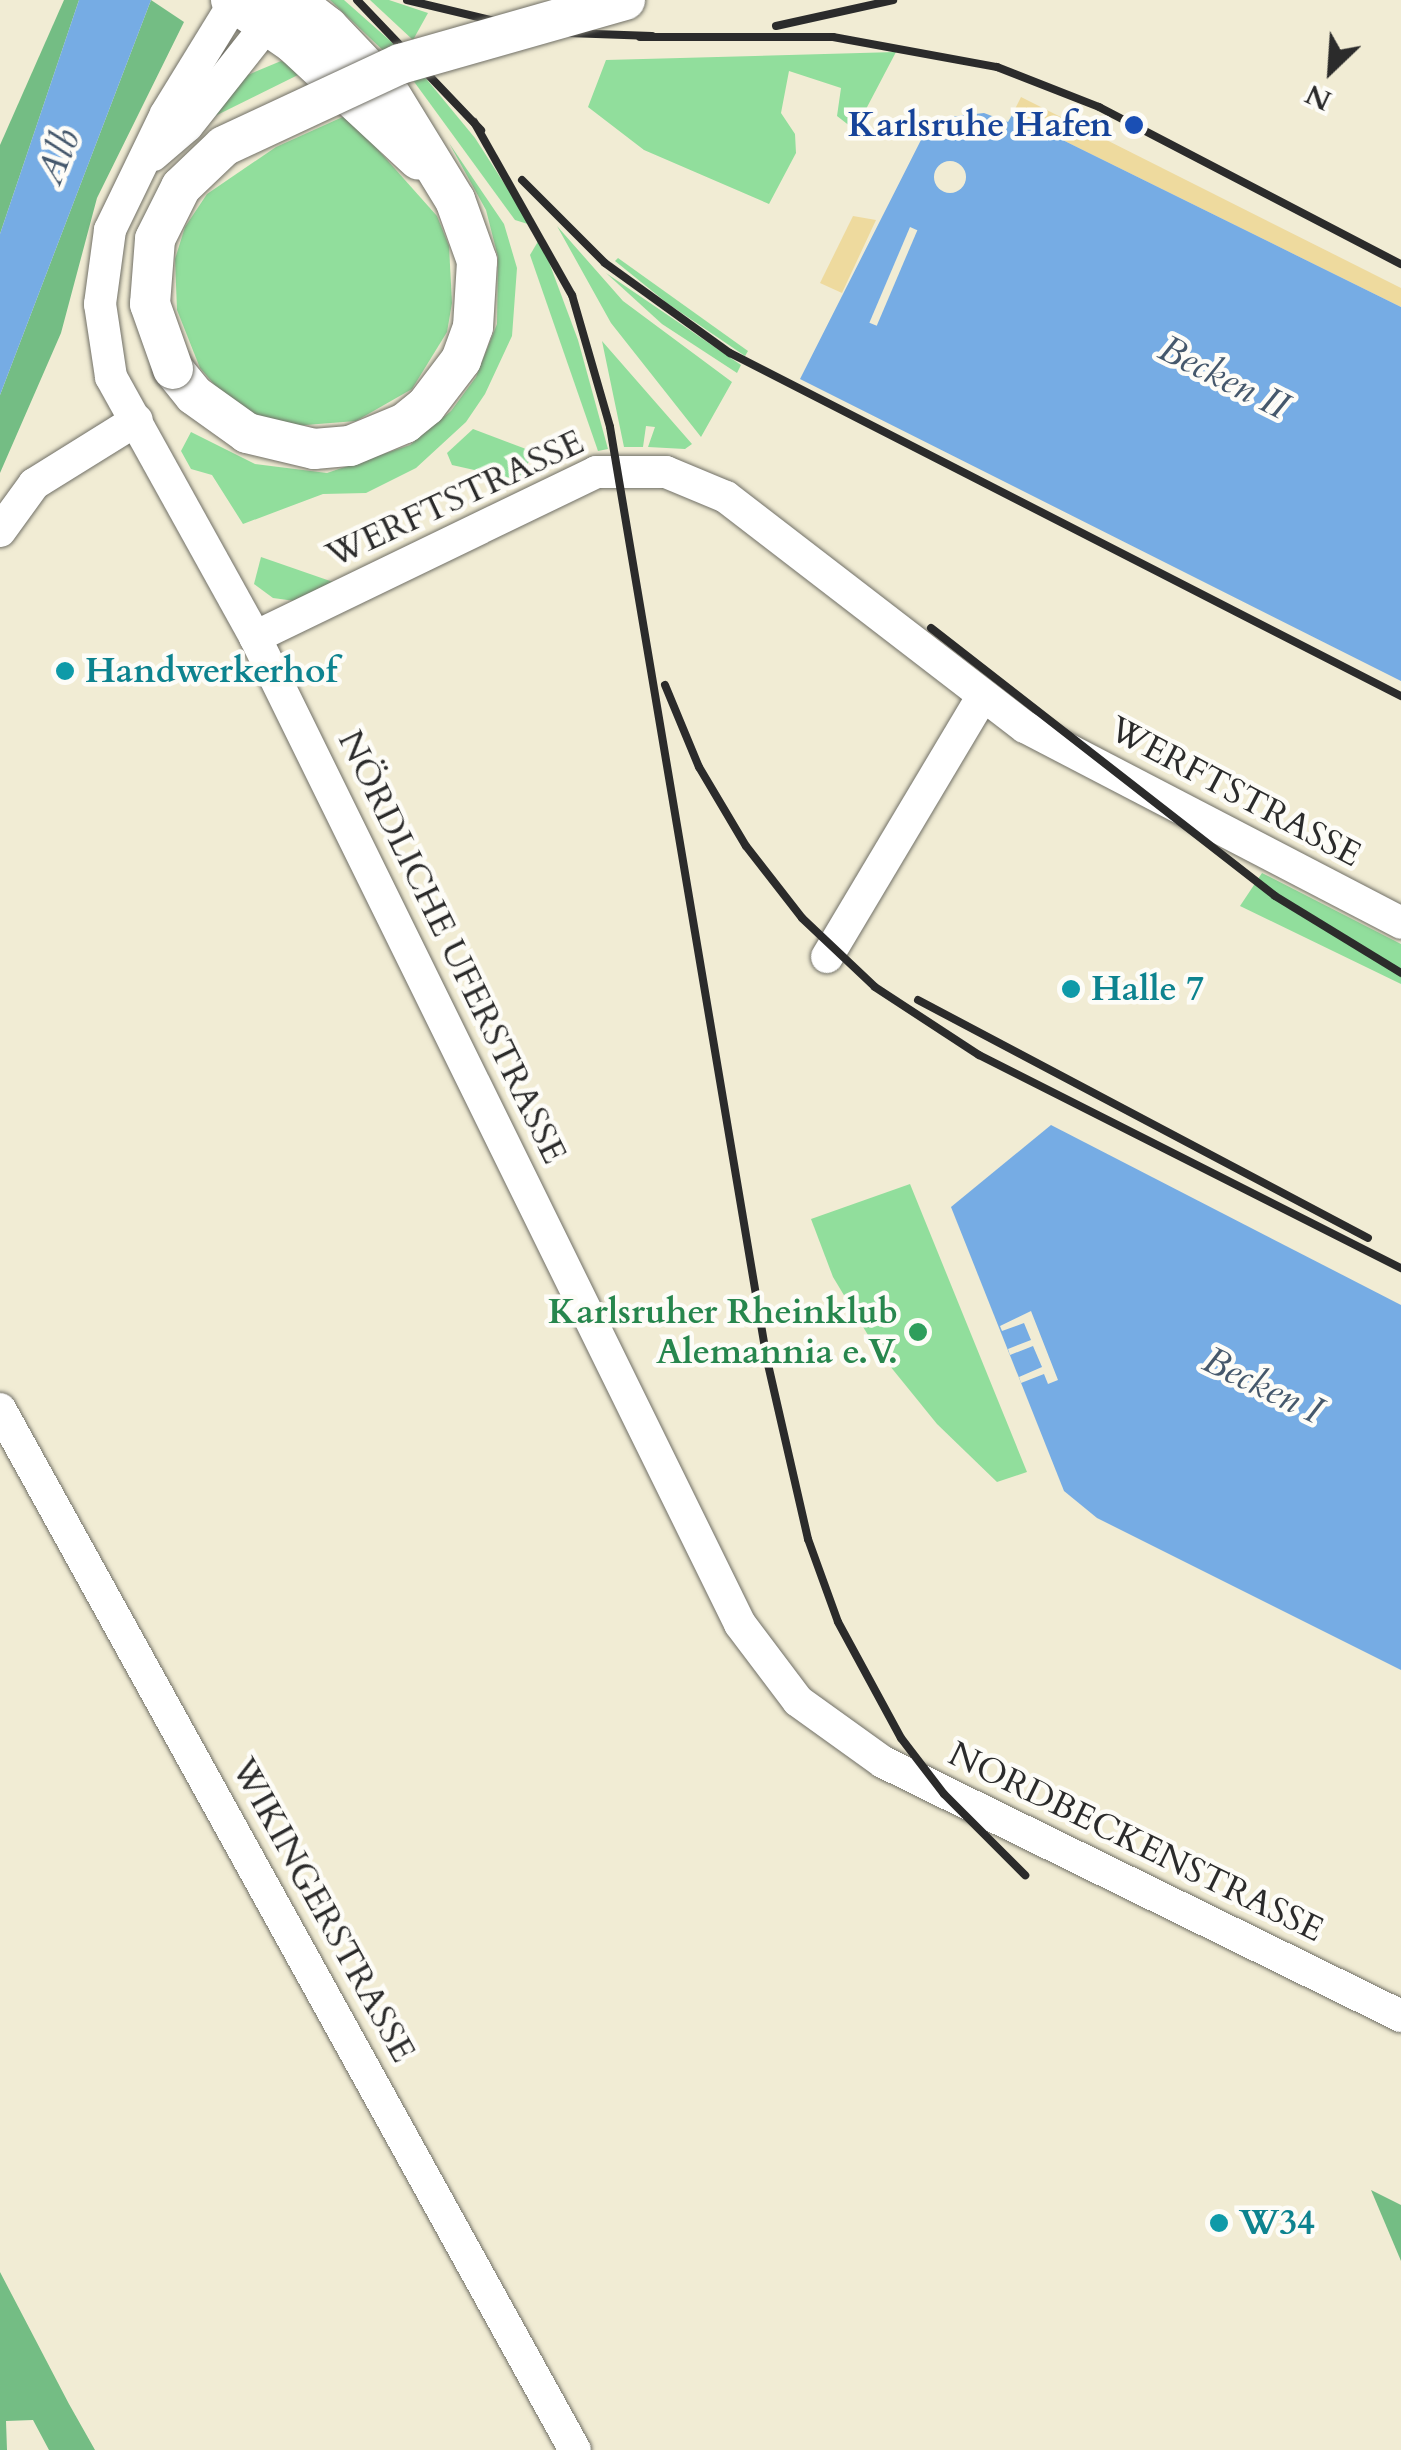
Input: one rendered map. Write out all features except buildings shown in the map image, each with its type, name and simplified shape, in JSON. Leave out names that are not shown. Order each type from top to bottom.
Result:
[{"type":"main road","points":[[234,1],[282,8],[328,26],[386,89],[468,224],[477,261],[473,326],[444,387],[406,423],[350,446],[278,443],[217,416],[173,370],[150,304],[156,239],[181,186],[224,146],[400,64],[625,0]]},
{"type":"street","name":"NÖRDLICHE UFERSTRASSE","points":[[234,1],[142,164],[110,230],[100,304],[111,377],[255,637],[740,1624],[783,1685],[839,1734]]},
{"type":"street","name":"NÖRDLICHE UFERSTRASSE","points":[[142,164],[186,126],[282,8]]},
{"type":"street","points":[[0,531],[34,484],[136,420]]},
{"type":"street","name":"WERFTSTRASSE","points":[[255,637],[596,472],[645,470],[695,480],[726,497],[981,699],[1401,923]]},
{"type":"street","points":[[827,958],[981,699]]},
{"type":"street","name":"WIKINGERSTRASSE","points":[[0,1410],[574,2450]]},
{"type":"street","name":"NORDBECKENSTRASSE","points":[[839,1734],[944,1794],[1401,2016]]},
{"type":"green space","points":[[64,0],[79,0],[0,234],[0,145]]},
{"type":"green space","points":[[151,0],[184,22],[97,198],[61,333],[0,473],[0,395]]},
{"type":"green space","points":[[330,0],[344,0],[404,53],[391,58]]},
{"type":"green space","points":[[370,0],[389,0],[428,13],[413,40]]},
{"type":"green space","points":[[896,52],[855,130],[837,116],[841,88],[789,71],[781,113],[795,134],[796,153],[769,204],[644,150],[588,107],[606,60]]},
{"type":"green space","points":[[281,61],[306,71],[209,119],[243,77]]},
{"type":"green space","points":[[414,64],[475,138],[531,225],[515,220],[407,72]]},
{"type":"green space","points":[[347,115],[437,216],[449,246],[452,303],[447,332],[412,389],[356,421],[293,426],[258,418],[225,397],[200,368],[177,310],[175,259],[185,227],[207,194],[276,147]]},
{"type":"green space","points":[[449,143],[504,224],[517,268],[512,336],[485,394],[466,422],[416,468],[366,493],[323,494],[243,524],[212,475],[191,469],[181,451],[191,432],[255,464],[327,473],[410,445],[451,411],[476,377],[497,324],[498,257],[486,210]]},
{"type":"green space","points":[[557,226],[623,301],[732,382],[701,437],[611,323]]},
{"type":"green space","points":[[540,238],[578,340],[608,449],[598,451],[530,255]]},
{"type":"green space","points":[[618,258],[748,351],[745,356],[667,303],[615,261]]},
{"type":"green space","points":[[606,273],[741,365],[737,373],[662,324]]},
{"type":"green space","points":[[602,341],[692,444],[685,449],[648,447],[655,427],[646,426],[643,447],[624,447]]},
{"type":"green space","points":[[473,429],[534,452],[519,480],[452,465],[447,453]]},
{"type":"green space","points":[[261,557],[336,583],[295,601],[273,598],[254,584]]},
{"type":"green space","points":[[1262,873],[1401,944],[1401,984],[1240,906]]},
{"type":"green space","name":"Karlsruher Rheinklub Alemannia e.V.","points":[[910,1184],[1027,1472],[997,1482],[937,1424],[877,1350],[833,1277],[811,1219]]},
{"type":"green space","points":[[1371,2190],[1401,2205],[1401,2261]]},
{"type":"green space","points":[[0,2272],[95,2450],[49,2450],[33,2420],[6,2421],[7,2450],[0,2450]]},
{"type":"sand","points":[[1021,97],[1401,288],[1401,307],[1012,115]]},
{"type":"sand","points":[[853,216],[876,220],[842,293],[820,283]]},
{"type":"water","name":"Alb","points":[[79,0],[151,0],[0,395],[0,234]]},
{"type":"water","name":"Becken II","points":[[984,113],[1008,122],[1012,115],[1401,307],[1401,681],[800,379],[924,134],[949,117]]},
{"type":"water","name":"Becken I","points":[[1051,1125],[1401,1305],[1401,1670],[1097,1518],[1064,1491],[951,1207]]},
{"type":"pier","points":[[950,161],[961,166],[966,177],[961,188],[950,193],[939,188],[934,177],[939,166]]},
{"type":"pier","points":[[910,227],[917,230],[877,326],[869,323]]},
{"type":"pier","points":[[1031,1311],[1058,1380],[1048,1384],[1044,1374],[1021,1383],[1019,1377],[1042,1367],[1033,1346],[1010,1355],[1008,1349],[1031,1340],[1024,1323],[1002,1331],[1000,1326]]},
{"type":"railway","points":[[357,0],[481,130]]},
{"type":"railway","points":[[407,0],[540,32],[652,36]]},
{"type":"railway","points":[[776,26],[893,0]]},
{"type":"railway","points":[[640,37],[833,37],[997,67],[1099,107],[1401,264]]},
{"type":"railway","points":[[474,122],[572,295],[610,427],[767,1360],[808,1539],[838,1622],[901,1738],[944,1794],[1025,1875]]},
{"type":"railway","points":[[522,180],[605,263],[730,353],[1401,696]]},
{"type":"railway","points":[[931,628],[1275,896],[1401,973]]},
{"type":"railway","points":[[665,685],[699,767],[746,846],[802,918],[875,987],[979,1055],[1401,1268]]},
{"type":"railway","points":[[918,1000],[1368,1238]]},
{"type":"place","name":"Karlsruhe Hafen","points":[[1134,125]]},
{"type":"place","name":"Handwerkerhof","points":[[65,671]]},
{"type":"place","name":"Halle 7","points":[[1071,989]]},
{"type":"place","name":"Karlsruher Rheinklub Alemannia e.V.","points":[[918,1332]]},
{"type":"place","name":"W34","points":[[1219,2223]]}]
